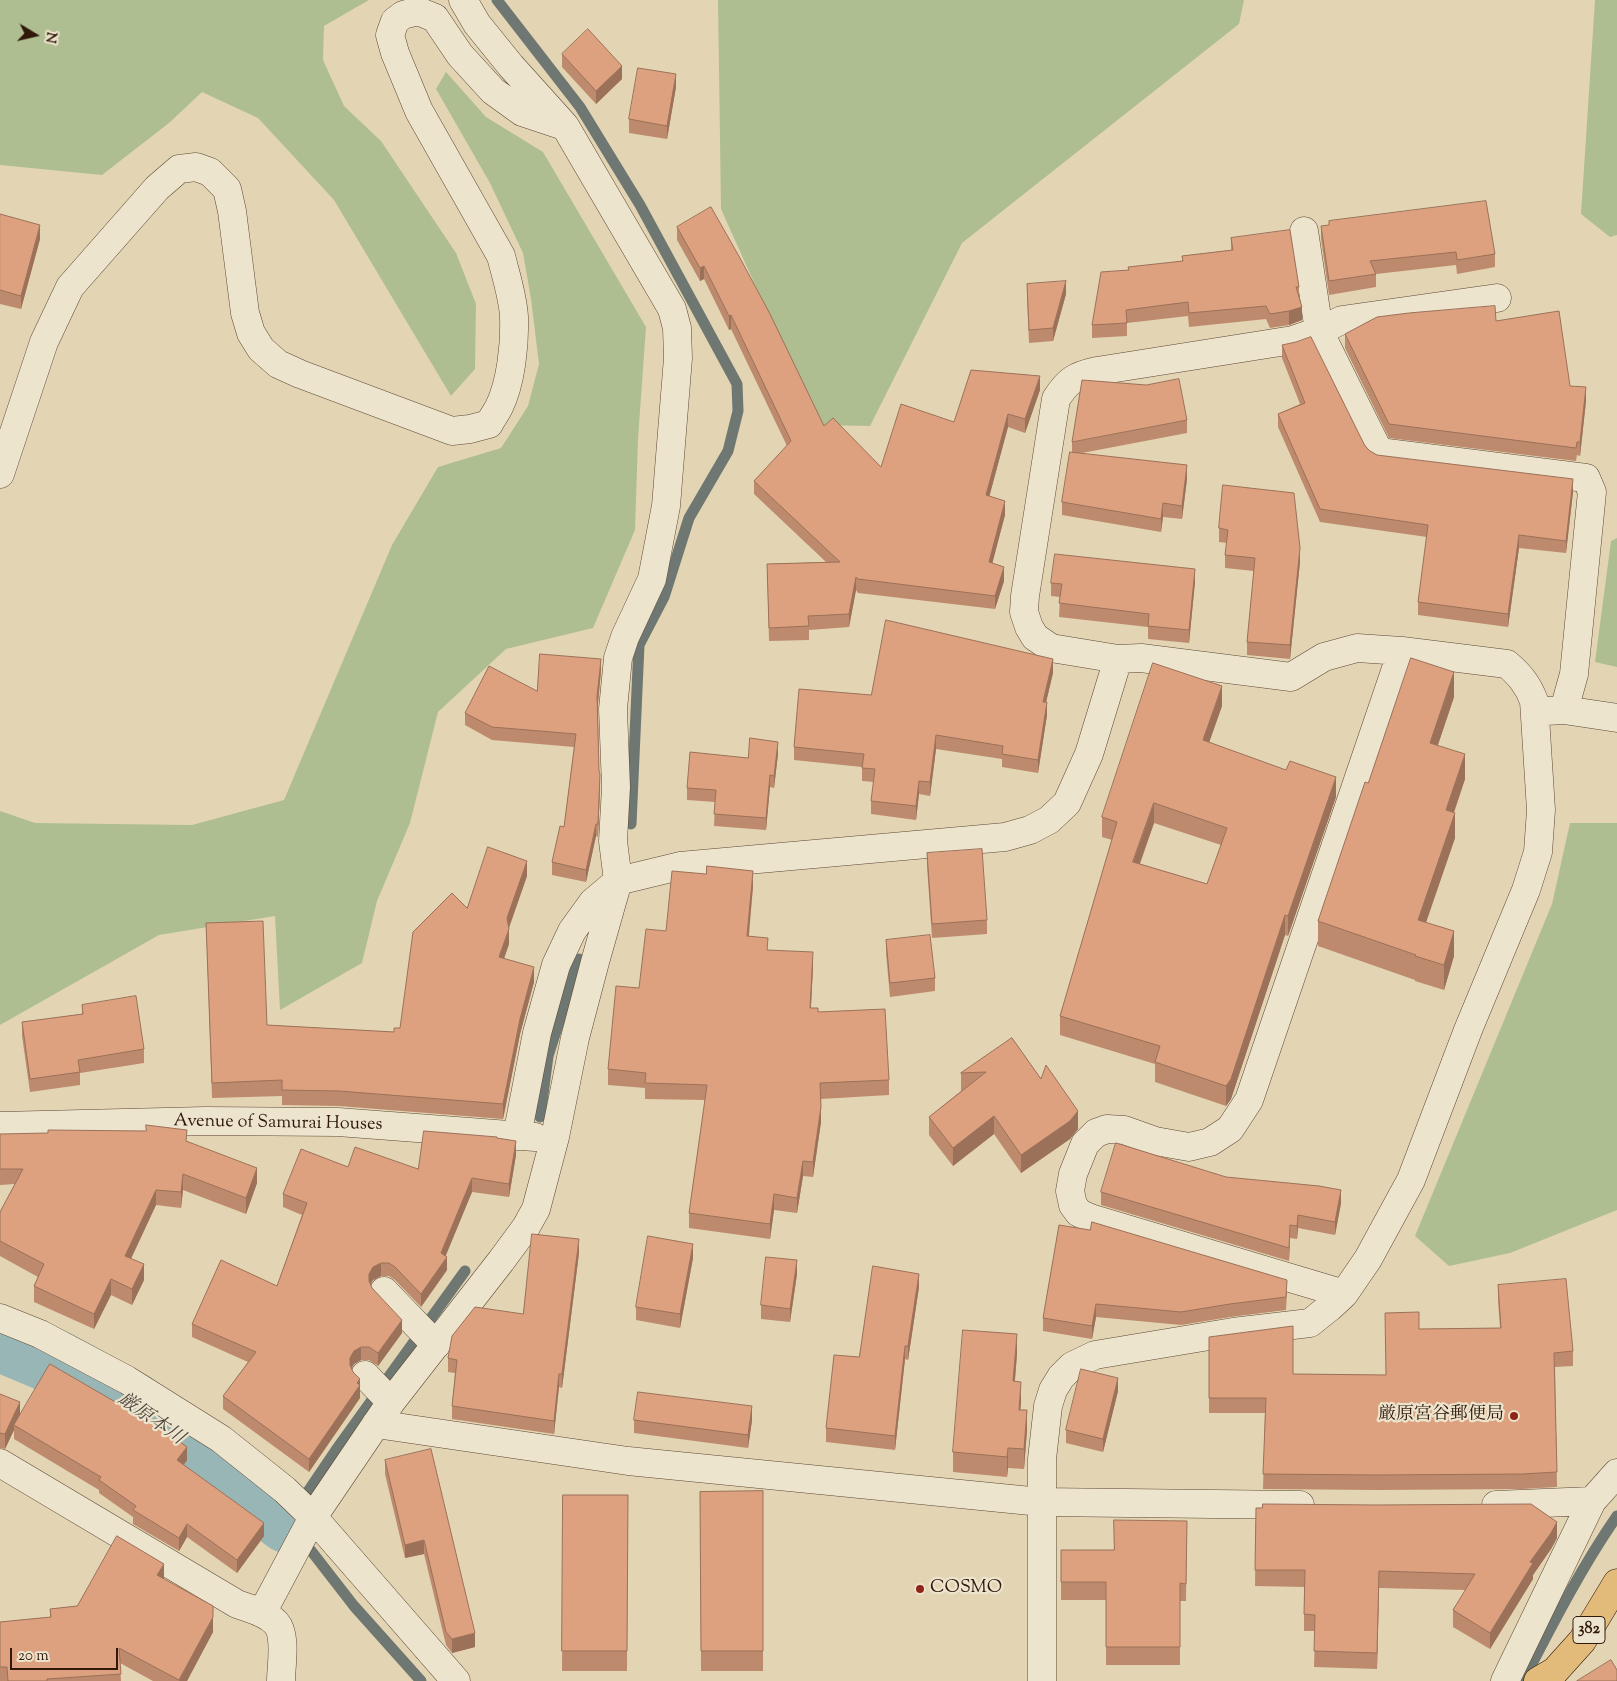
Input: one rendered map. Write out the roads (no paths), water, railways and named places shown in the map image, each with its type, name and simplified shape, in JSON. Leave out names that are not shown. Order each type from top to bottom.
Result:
[{"type":"highway","name":"382","points":[[1546,1676],[1582,1641],[1617,1583]]},
{"type":"street","points":[[463,0],[477,24],[505,59],[565,126],[672,309],[677,328],[678,358],[666,506],[652,579],[618,658],[613,709],[616,787],[613,841],[618,881],[595,962],[544,1089],[518,1136]]},
{"type":"street","points":[[0,474],[44,342],[70,288],[157,188],[179,169],[196,168],[210,172],[227,188],[244,312],[251,333],[261,349],[278,364],[300,374],[452,430],[470,429],[489,424],[499,407],[506,387],[512,354],[514,316],[508,281],[500,256],[419,111],[390,35],[395,22],[403,15],[418,11],[435,18],[460,55],[493,91],[522,112],[565,126]]},
{"type":"street","points":[[1304,231],[1319,331],[1379,452],[1586,478],[1592,492],[1574,674],[1564,710]]},
{"type":"street","points":[[1042,1681],[1042,1459],[1048,1406],[1053,1390],[1061,1377],[1072,1366],[1095,1355],[1233,1332],[1310,1323],[1344,1294],[1368,1260],[1411,1180],[1468,1030],[1526,890],[1538,852],[1541,810],[1534,700],[1529,686],[1520,674],[1508,664],[1402,651],[1357,648],[1324,657],[1291,677],[1141,658],[1118,659],[1052,648],[1035,636],[1029,628],[1024,612],[1040,492],[1056,399],[1066,384],[1079,375],[1097,370],[1294,340],[1342,320],[1497,298]]},
{"type":"street","points":[[1344,1294],[1093,1219],[1079,1213],[1073,1205],[1070,1191],[1073,1174],[1085,1144],[1096,1133],[1107,1129],[1124,1130],[1155,1141],[1189,1147],[1210,1142],[1230,1129],[1250,1100],[1402,651]]},
{"type":"street","points":[[262,1613],[306,1527],[384,1407],[426,1335],[501,1262],[526,1227],[536,1209],[555,1137],[544,1089],[537,1033],[556,965],[572,931],[593,902],[618,881],[680,866],[1005,837],[1030,830],[1048,820],[1067,803],[1089,754],[1118,659]]},
{"type":"street","points":[[1535,712],[1564,710],[1617,718]]},
{"type":"street","name":"Avenue of Samurai Houses","points":[[0,1126],[205,1122],[338,1122],[518,1136],[555,1137]]},
{"type":"street","points":[[384,1291],[426,1335]]},
{"type":"street","points":[[0,1318],[40,1334],[128,1380],[221,1438],[285,1490],[306,1527],[456,1681]]},
{"type":"street","points":[[365,1375],[384,1407],[628,1461],[1041,1502],[1329,1505]]},
{"type":"street","points":[[0,1463],[237,1604],[262,1613],[277,1624],[283,1640],[281,1681]]},
{"type":"street","points":[[1505,1681],[1592,1501],[1615,1479]]},
{"type":"street","points":[[1474,1505],[1523,1505],[1592,1501]]},
{"type":"waterway","points":[[497,0],[580,107],[640,205],[737,384],[738,411],[728,451],[689,518],[664,597],[639,645],[631,824]]},
{"type":"waterway","points":[[540,1117],[548,1056],[579,959]]},
{"type":"waterway","points":[[421,1681],[354,1606],[288,1521],[336,1450],[465,1271]]},
{"type":"waterway","name":"厳原本川","points":[[0,1339],[57,1363],[132,1404],[288,1521]]},
{"type":"waterway","points":[[1523,1681],[1579,1576],[1617,1516]]},
{"type":"place","name":"厳原宮谷郵便局","points":[[1514,1416]]},
{"type":"place","name":"COSMO","points":[[920,1589]]}]
